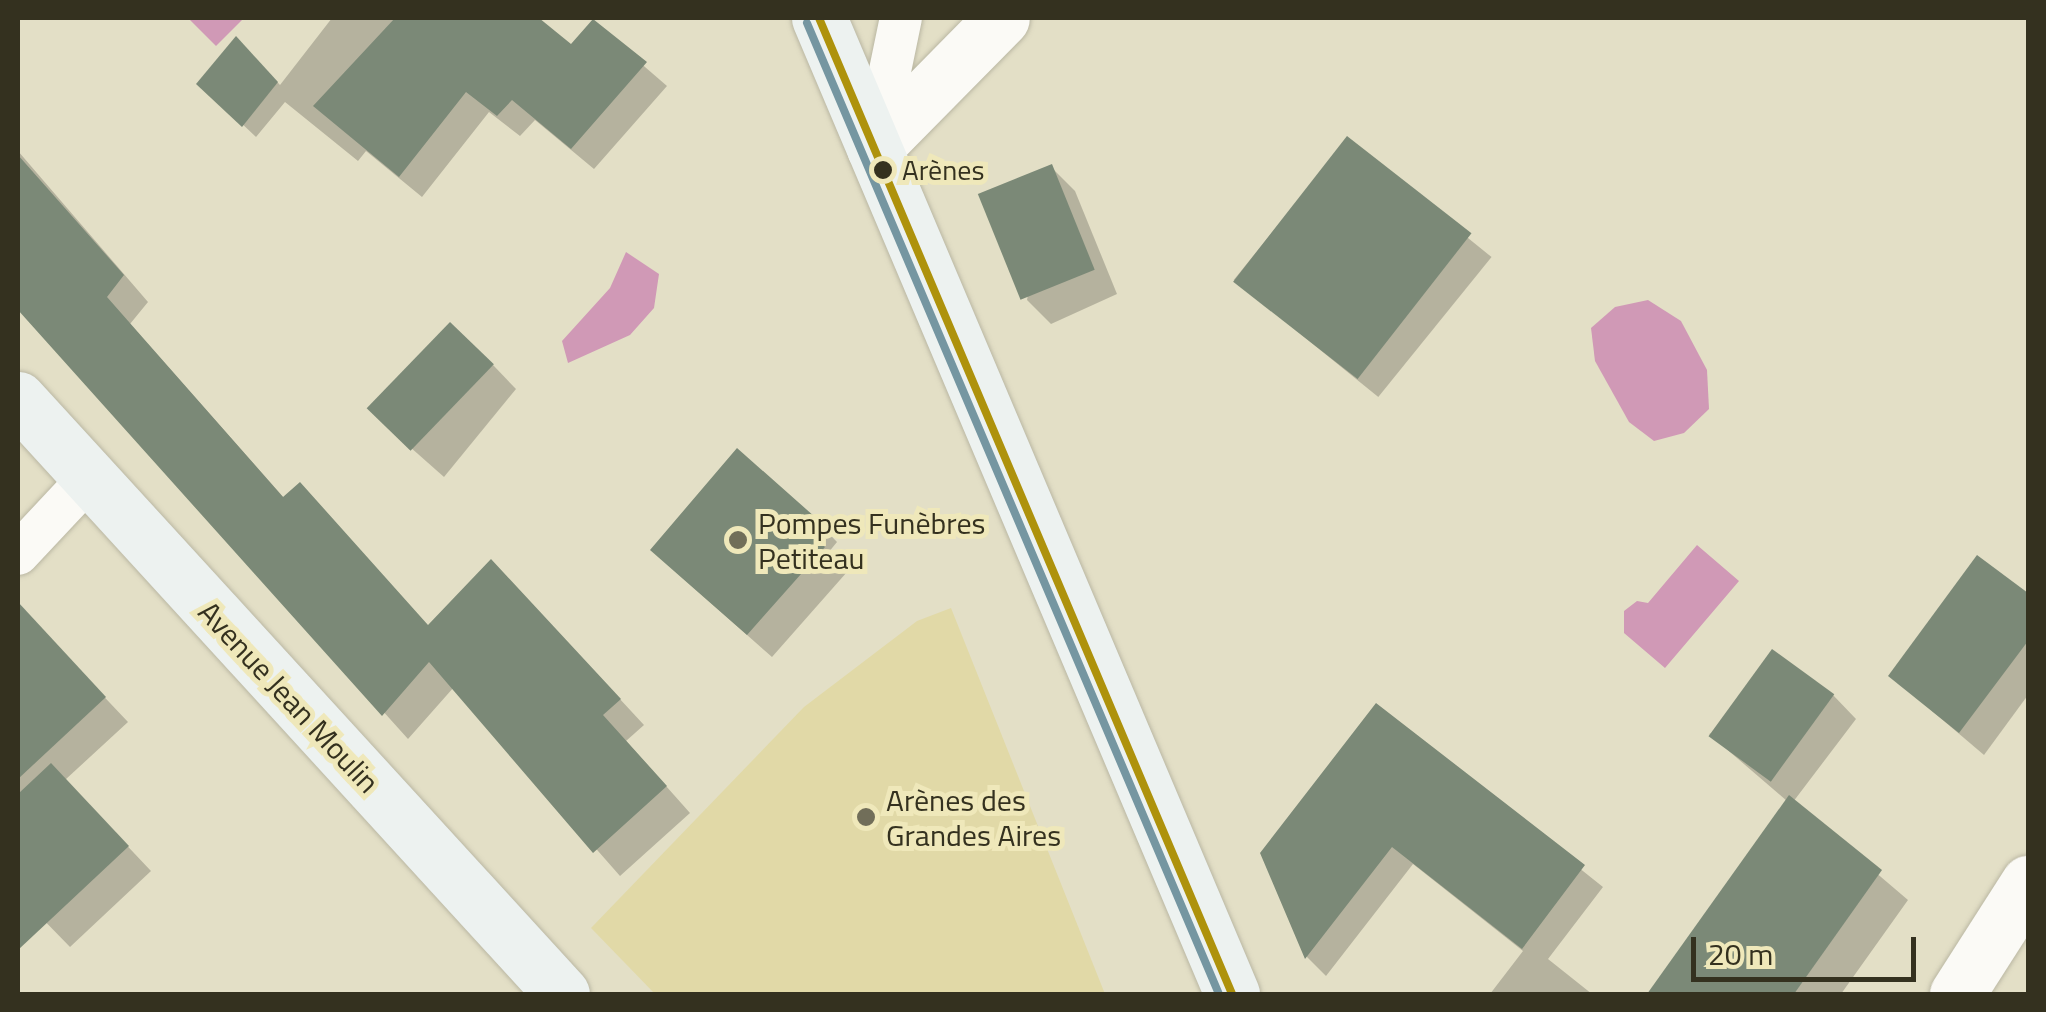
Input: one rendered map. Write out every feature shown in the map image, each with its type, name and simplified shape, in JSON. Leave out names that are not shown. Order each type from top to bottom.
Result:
[{"type":"main road","points":[[820,18],[1232,994]]},
{"type":"main road","name":"Avenue Jean Moulin","points":[[18,399],[562,994]]},
{"type":"street","points":[[874,148],[1002,18]]},
{"type":"street","points":[[1957,994],[2028,882]]},
{"type":"lane","points":[[874,148],[902,18]]},
{"type":"lane","points":[[18,554],[89,478]]},
{"type":"shaded area","points":[[188,18],[244,18],[216,46]]},
{"type":"shaded area","points":[[626,252],[659,274],[654,308],[630,335],[568,363],[562,341],[610,288]]},
{"type":"shaded area","points":[[1648,300],[1681,321],[1707,370],[1709,409],[1684,433],[1654,441],[1629,422],[1595,361],[1591,328],[1615,307]]},
{"type":"shaded area","points":[[1697,545],[1739,581],[1665,668],[1624,633],[1624,611],[1637,601],[1648,603]]},
{"type":"shaded area","name":"Arènes des Grandes Aires","points":[[951,608],[1105,994],[655,994],[591,928],[804,707],[917,621]]},
{"type":"building","points":[[395,18],[539,18],[571,44],[593,19],[647,62],[571,149],[512,100],[497,116],[466,92],[399,177],[313,106]]},
{"type":"building","points":[[236,36],[278,82],[242,127],[196,84]]},
{"type":"building","points":[[1347,136],[1472,233],[1358,379],[1233,282]]},
{"type":"building","points":[[18,155],[124,275],[107,297],[283,497],[300,482],[428,625],[491,559],[621,699],[603,715],[667,786],[593,853],[429,662],[382,716],[18,310]]},
{"type":"building","points":[[1052,164],[1095,270],[1021,300],[978,194]]},
{"type":"building","points":[[450,322],[494,364],[411,451],[367,408]]},
{"type":"building","name":"Pompes Funèbres Petiteau","points":[[737,448],[815,517],[805,530],[825,547],[747,635],[650,550]]},
{"type":"building","points":[[1977,555],[2028,593],[2028,641],[1959,733],[1888,676]]},
{"type":"building","points":[[18,602],[106,697],[18,779]]},
{"type":"building","points":[[1772,649],[1834,694],[1771,782],[1709,736]]},
{"type":"building","points":[[1376,703],[1585,865],[1522,949],[1392,847],[1305,959],[1260,853]]},
{"type":"building","points":[[51,763],[129,846],[18,950],[18,794]]},
{"type":"building","points":[[1789,795],[1882,870],[1794,994],[1647,994]]},
{"type":"transit line","points":[[819,18],[1232,994]]},
{"type":"transit line","points":[[807,23],[1219,994]]},
{"type":"place","name":"Arènes","points":[[883,170]]},
{"type":"place","name":"Pompes Funèbres Petiteau","points":[[738,540]]},
{"type":"place","name":"Arènes des Grandes Aires","points":[[866,817]]}]
